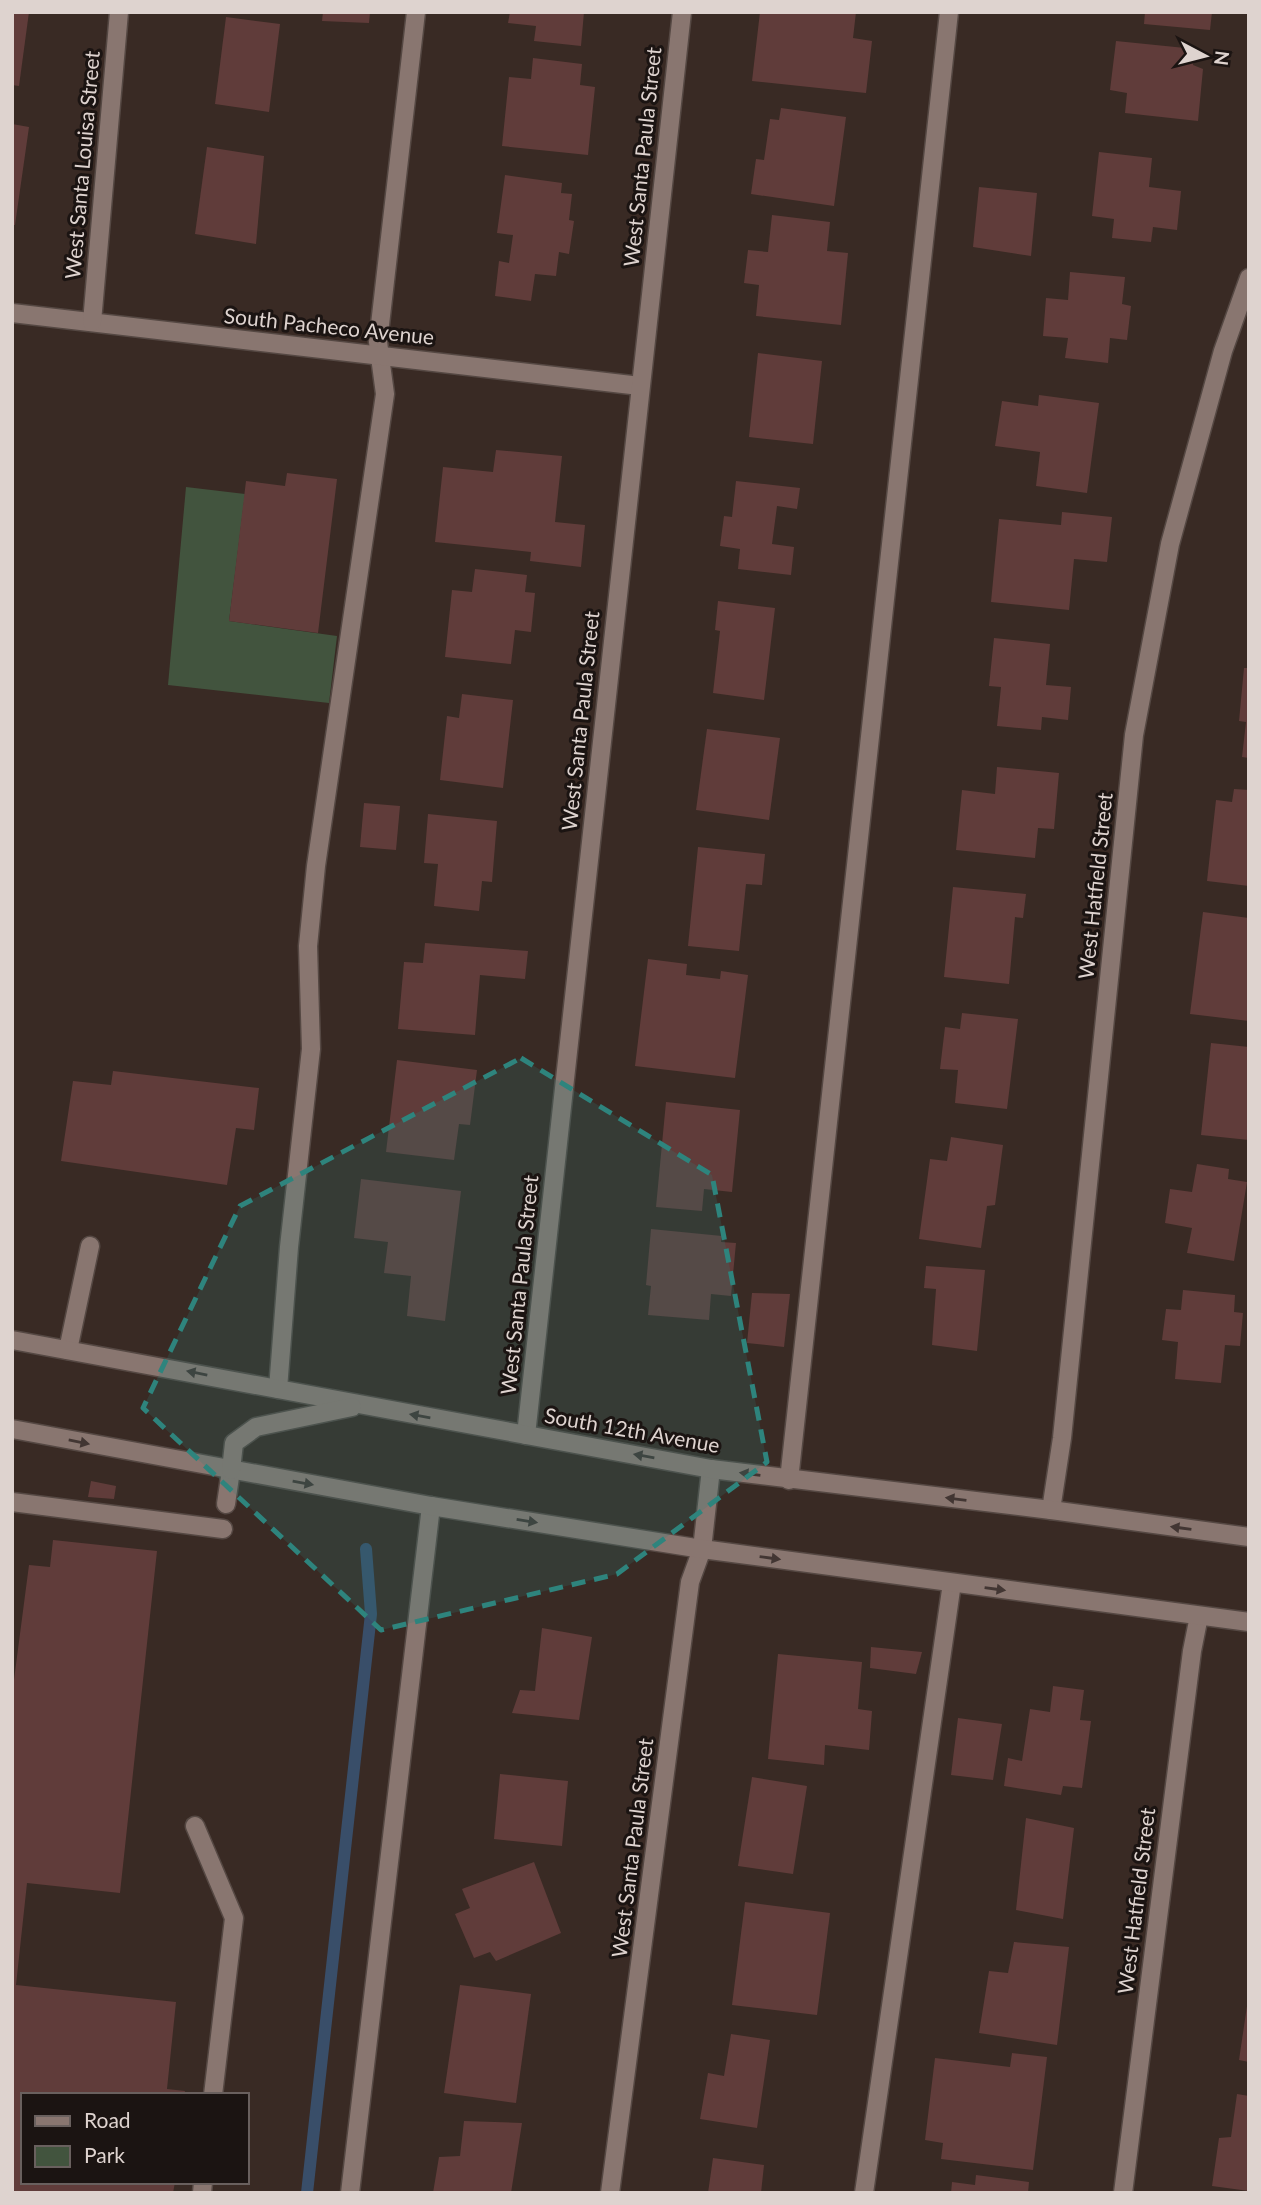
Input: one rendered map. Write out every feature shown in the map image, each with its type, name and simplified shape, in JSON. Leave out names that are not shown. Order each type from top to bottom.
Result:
[{"type":"street","name":"West Santa Louisa Street","points":[[92,322],[119,12]]},
{"type":"street","points":[[278,1389],[288,1258],[311,1049],[309,933],[320,838],[384,394],[378,342],[416,12]]},
{"type":"street","name":"West Santa Paula Street","points":[[526,1435],[682,12]]},
{"type":"street","points":[[789,1479],[949,12]]},
{"type":"street","name":"West Hatfield Street","points":[[1051,1510],[1062,1438],[1134,735],[1170,544],[1223,351],[1249,278]]},
{"type":"street","name":"South Pacheco Avenue","points":[[12,313],[640,386]]},
{"type":"street","points":[[68,1350],[90,1246]]},
{"type":"street","name":"South 12th Avenue","points":[[12,1340],[711,1469],[1249,1537]]},
{"type":"street","points":[[226,1504],[234,1443],[256,1427],[359,1405]]},
{"type":"street","points":[[12,1430],[431,1506],[702,1549],[1249,1622]]},
{"type":"street","name":"West Santa Paula Street","points":[[610,2193],[690,1583],[702,1549],[711,1469]]},
{"type":"street","points":[[12,1502],[223,1529]]},
{"type":"street","points":[[350,2193],[431,1506]]},
{"type":"street","points":[[864,2193],[951,1583]]},
{"type":"street","name":"West Hatfield Street","points":[[1123,2193],[1192,1651],[1199,1616]]},
{"type":"street","points":[[195,1826],[234,1918],[213,2093]]},
{"type":"highlighted area","points":[[521,1058],[712,1175],[767,1462],[617,1574],[381,1630],[143,1408],[240,1206]]},
{"type":"green space","points":[[186,487],[245,494],[229,621],[337,636],[329,703],[168,685]]},
{"type":"building","points":[[12,12],[29,12],[19,86],[12,85]]},
{"type":"building","points":[[323,12],[370,12],[369,23],[322,21]]},
{"type":"building","points":[[510,12],[584,12],[581,46],[534,41],[536,26],[508,23]]},
{"type":"building","points":[[760,12],[856,12],[853,38],[872,41],[866,93],[752,81]]},
{"type":"building","points":[[1145,12],[1212,12],[1210,30],[1144,24]]},
{"type":"building","points":[[226,17],[280,24],[269,112],[215,104]]},
{"type":"building","points":[[1116,41],[1195,49],[1193,65],[1203,69],[1198,121],[1125,113],[1127,93],[1110,90]]},
{"type":"building","points":[[533,58],[582,64],[580,85],[595,87],[588,155],[502,146],[509,77],[531,79]]},
{"type":"building","points":[[781,108],[846,117],[834,206],[751,194],[756,159],[764,160],[770,119],[779,120]]},
{"type":"building","points":[[12,124],[29,127],[15,225],[12,225]]},
{"type":"building","points":[[207,147],[264,156],[256,244],[195,234]]},
{"type":"building","points":[[1099,152],[1152,158],[1149,187],[1181,191],[1177,230],[1153,227],[1151,242],[1112,238],[1114,219],[1092,216]]},
{"type":"building","points":[[505,175],[562,183],[561,193],[572,194],[569,220],[574,221],[569,254],[559,252],[556,276],[535,274],[531,301],[495,296],[499,261],[509,263],[513,235],[497,233]]},
{"type":"building","points":[[979,187],[1037,193],[1031,256],[973,247]]},
{"type":"building","points":[[772,215],[830,222],[827,251],[848,253],[841,325],[756,316],[759,285],[744,283],[748,250],[768,252]]},
{"type":"building","points":[[1070,272],[1125,277],[1122,304],[1131,306],[1127,340],[1110,338],[1108,363],[1065,358],[1068,338],[1043,336],[1046,298],[1068,300]]},
{"type":"building","points":[[758,353],[822,361],[813,444],[749,437]]},
{"type":"building","points":[[1039,395],[1099,403],[1087,493],[1036,486],[1040,452],[995,446],[1002,401],[1038,406]]},
{"type":"building","points":[[496,450],[562,456],[555,522],[585,525],[581,567],[530,561],[531,552],[435,542],[443,467],[493,472]]},
{"type":"building","points":[[287,473],[337,479],[318,633],[229,621],[246,481],[285,486]]},
{"type":"building","points":[[736,481],[800,488],[797,509],[777,506],[772,544],[794,547],[791,575],[738,569],[740,549],[720,546],[724,516],[732,517]]},
{"type":"building","points":[[1062,512],[1112,517],[1107,562],[1074,559],[1069,610],[991,602],[999,519],[1061,525]]},
{"type":"building","points":[[475,569],[527,575],[525,592],[535,593],[531,632],[515,630],[511,664],[445,657],[452,590],[472,592]]},
{"type":"building","points":[[718,601],[775,608],[764,700],[713,693],[720,631],[715,630]]},
{"type":"building","points":[[994,638],[1050,644],[1046,685],[1071,687],[1068,720],[1042,717],[1041,730],[997,726],[1001,687],[989,686]]},
{"type":"building","points":[[1244,668],[1249,668],[1249,758],[1242,757],[1246,722],[1239,721]]},
{"type":"building","points":[[462,694],[513,700],[503,788],[440,780],[447,716],[459,718]]},
{"type":"building","points":[[707,729],[780,738],[769,820],[696,810]]},
{"type":"building","points":[[997,767],[1059,773],[1054,829],[1038,828],[1035,858],[956,850],[962,790],[995,794]]},
{"type":"building","points":[[1234,789],[1249,790],[1249,886],[1207,881],[1216,800],[1232,802]]},
{"type":"building","points":[[364,803],[400,806],[396,850],[360,847]]},
{"type":"building","points":[[428,814],[497,821],[492,882],[482,881],[479,911],[434,906],[438,864],[424,863]]},
{"type":"building","points":[[698,847],[765,854],[762,885],[746,884],[739,951],[688,946]]},
{"type":"building","points":[[953,887],[1026,894],[1023,918],[1015,917],[1009,984],[944,977]]},
{"type":"building","points":[[1203,912],[1249,918],[1249,1021],[1190,1014]]},
{"type":"building","points":[[425,943],[528,951],[525,979],[480,975],[475,1035],[398,1029],[404,962],[423,963]]},
{"type":"building","points":[[648,959],[687,964],[686,975],[720,979],[721,971],[748,975],[735,1078],[635,1066]]},
{"type":"building","points":[[962,1013],[1018,1019],[1007,1109],[955,1103],[958,1070],[940,1069],[945,1027],[960,1029]]},
{"type":"building","points":[[1211,1043],[1249,1047],[1249,1140],[1201,1135]]},
{"type":"building","points":[[397,1060],[477,1070],[470,1125],[459,1124],[454,1160],[386,1152]]},
{"type":"building","points":[[113,1071],[259,1088],[254,1130],[236,1128],[227,1185],[61,1161],[73,1081],[111,1085]]},
{"type":"building","points":[[666,1102],[740,1110],[732,1192],[704,1189],[702,1211],[656,1207]]},
{"type":"building","points":[[951,1137],[1003,1145],[995,1205],[987,1206],[981,1248],[919,1239],[930,1159],[947,1161]]},
{"type":"building","points":[[1197,1164],[1229,1169],[1228,1179],[1247,1182],[1234,1261],[1187,1253],[1192,1228],[1165,1223],[1170,1189],[1192,1192]]},
{"type":"building","points":[[361,1179],[461,1191],[445,1321],[407,1316],[411,1276],[384,1273],[388,1242],[354,1238]]},
{"type":"building","points":[[651,1229],[722,1236],[721,1242],[736,1243],[731,1296],[711,1294],[709,1320],[648,1315],[651,1286],[646,1285]]},
{"type":"building","points":[[926,1266],[985,1270],[977,1351],[932,1345],[936,1289],[924,1288]]},
{"type":"building","points":[[1183,1290],[1235,1295],[1234,1312],[1243,1313],[1240,1346],[1225,1345],[1221,1383],[1175,1379],[1178,1342],[1162,1340],[1166,1309],[1181,1310]]},
{"type":"building","points":[[752,1293],[790,1294],[784,1347],[747,1343]]},
{"type":"building","points":[[91,1481],[116,1486],[114,1499],[88,1497]]},
{"type":"building","points":[[53,1540],[157,1551],[120,1893],[27,1883],[16,1985],[176,2002],[167,2089],[185,2091],[21,2093],[21,2184],[175,2184],[173,2193],[12,2193],[12,1695],[29,1565],[50,1567]]},
{"type":"building","points":[[542,1628],[592,1637],[579,1720],[512,1713],[520,1690],[535,1691]]},
{"type":"building","points":[[871,1647],[922,1652],[916,1674],[870,1668]]},
{"type":"building","points":[[778,1654],[862,1662],[858,1709],[872,1711],[869,1750],[825,1745],[824,1765],[768,1759]]},
{"type":"building","points":[[1053,1686],[1084,1690],[1080,1720],[1091,1721],[1082,1788],[1063,1786],[1061,1795],[1004,1786],[1008,1758],[1022,1761],[1030,1709],[1050,1712]]},
{"type":"building","points":[[958,1718],[1002,1724],[993,1780],[951,1775]]},
{"type":"building","points":[[500,1774],[568,1781],[562,1846],[494,1839]]},
{"type":"building","points":[[752,1777],[807,1786],[793,1874],[738,1866]]},
{"type":"building","points":[[1026,1818],[1074,1828],[1063,1919],[1016,1910]]},
{"type":"building","points":[[534,1862],[561,1933],[496,1961],[490,1952],[474,1958],[455,1914],[470,1908],[462,1889]]},
{"type":"building","points":[[745,1902],[830,1913],[817,2015],[732,2005]]},
{"type":"building","points":[[1014,1942],[1069,1947],[1057,2045],[979,2033],[989,1971],[1008,1973]]},
{"type":"building","points":[[460,1985],[531,1994],[516,2103],[444,2093]]},
{"type":"building","points":[[1247,2006],[1249,2007],[1249,2062],[1239,2060]]},
{"type":"building","points":[[731,2034],[770,2040],[757,2128],[700,2119],[708,2073],[724,2076]]},
{"type":"building","points":[[1012,2053],[1047,2057],[1033,2170],[941,2159],[943,2143],[925,2140],[935,2058],[1010,2067]]},
{"type":"building","points":[[1237,2094],[1249,2096],[1249,2191],[1212,2186],[1219,2138],[1231,2137]]},
{"type":"building","points":[[464,2121],[522,2123],[511,2193],[433,2193],[439,2157],[460,2156]]},
{"type":"building","points":[[713,2158],[764,2165],[761,2193],[708,2193]]},
{"type":"building","points":[[976,2175],[1029,2182],[1028,2193],[951,2193],[952,2182],[975,2185]]},
{"type":"waterway","points":[[307,2193],[371,1614],[366,1549]]}]
